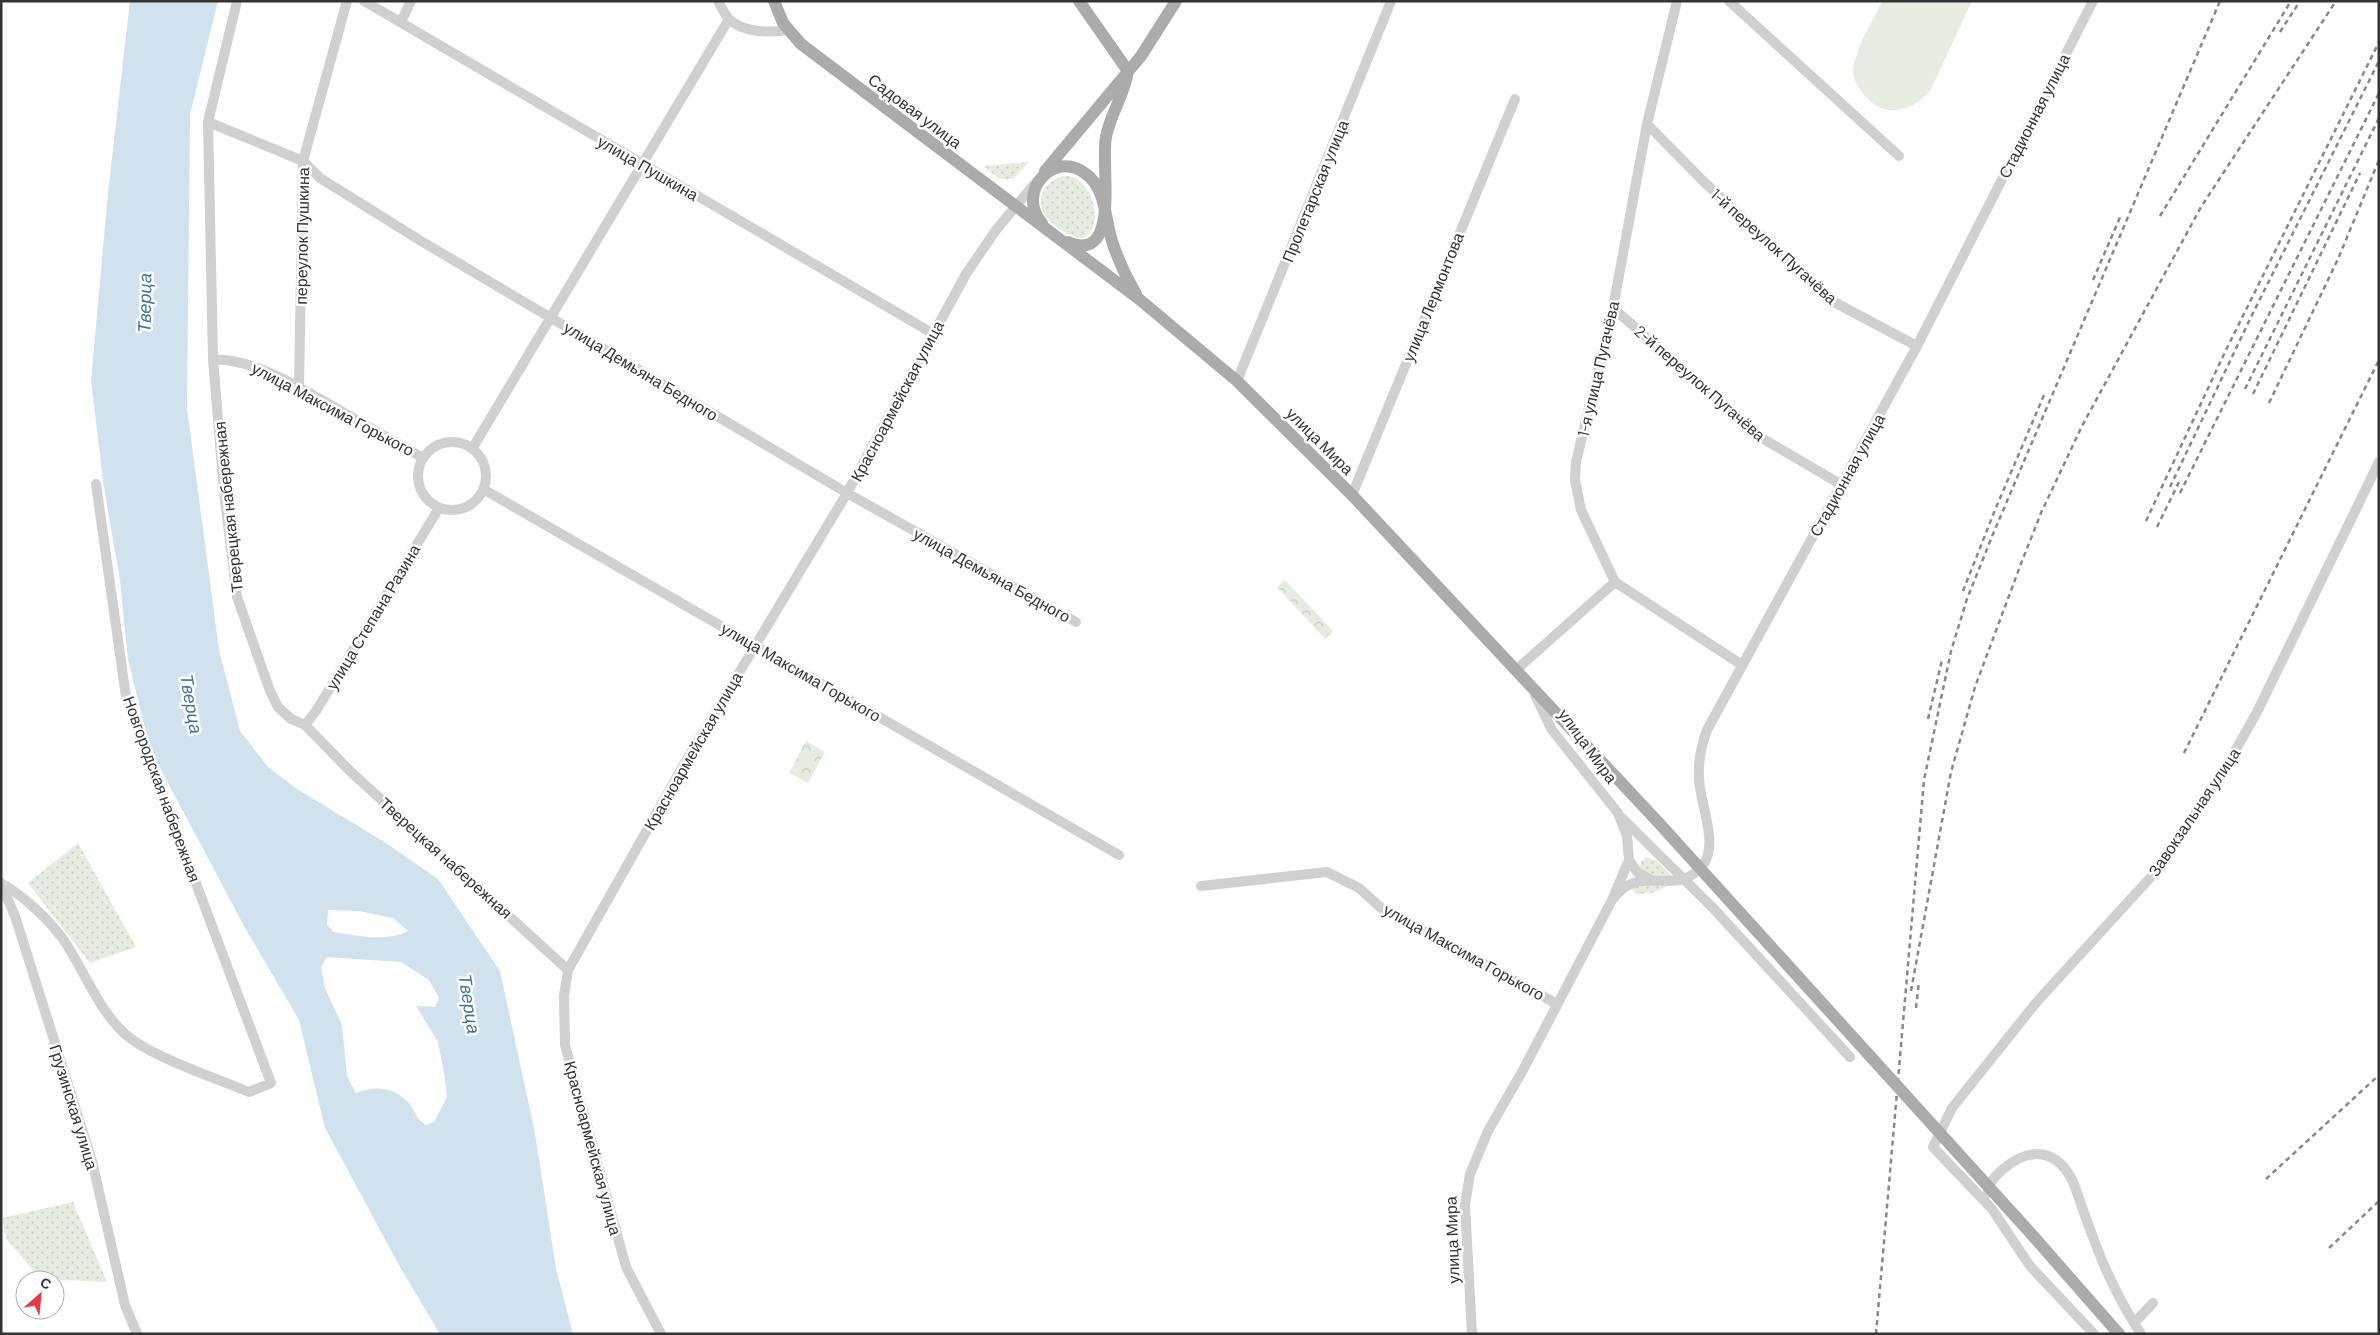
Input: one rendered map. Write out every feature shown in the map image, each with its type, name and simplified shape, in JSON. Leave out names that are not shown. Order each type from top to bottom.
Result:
[{"type":"main road","name":"Садовая улица","points":[[774,1],[788,30],[801,44],[1052,233]]},
{"type":"main road","points":[[1079,1],[1128,71]]},
{"type":"main road","points":[[1128,71],[1106,137],[1103,161],[1105,209],[1102,231],[1090,244],[1078,246],[1052,233],[1038,218],[1033,205],[1033,191],[1041,177],[1154,39],[1176,1]]},
{"type":"main road","points":[[1041,177],[1063,167],[1082,171],[1094,182],[1105,209]]},
{"type":"main road","name":"улица Мира","points":[[1105,209],[1115,251],[1126,277],[1139,299]]},
{"type":"main road","name":"улица Мира","points":[[1052,233],[1139,299],[1237,381],[1352,495],[1532,687]]},
{"type":"main road","points":[[1532,687],[1658,822],[2034,1237],[2119,1334]]},
{"type":"street","name":"Тверецкая набережная","points":[[236,1],[208,122],[213,359],[224,492],[237,597],[270,690],[278,707],[291,719],[305,725],[351,772],[568,970]]},
{"type":"street","name":"переулок Пушкина","points":[[299,387],[303,161],[347,1]]},
{"type":"street","name":"улица Пушкина","points":[[364,1],[932,334]]},
{"type":"street","points":[[401,22],[411,1]]},
{"type":"street","points":[[718,1],[729,19],[744,28],[774,32],[788,30]]},
{"type":"street","name":"Пролетарская улица","points":[[1237,381],[1391,1]]},
{"type":"street","name":"1-я улица Пугачёва","points":[[1615,582],[1581,510],[1575,480],[1576,462],[1613,308],[1647,124],[1677,1]]},
{"type":"street","points":[[1729,1],[1899,156]]},
{"type":"street","name":"Стадионная улица","points":[[1683,880],[1701,867],[1707,856],[1709,838],[1699,786],[1700,754],[1710,723],[1917,346],[2093,1]]},
{"type":"street","points":[[472,449],[729,19]]},
{"type":"street","name":"улица Лермонтова","points":[[1352,495],[1515,99]]},
{"type":"street","name":"улица Демьяна Бедного","points":[[208,122],[303,161],[320,178],[551,318],[847,493],[1076,622]]},
{"type":"street","name":"1-й переулок Пугачёва","points":[[1647,124],[1703,181],[1832,301],[1917,346]]},
{"type":"street","name":"Красноармейская улица","points":[[661,1334],[626,1267],[565,1045],[564,996],[568,970],[686,761],[847,493],[966,274],[1015,206],[1041,177]]},
{"type":"street","name":"2-й переулок Пугачёва","points":[[1613,308],[1760,437],[1842,485]]},
{"type":"street","name":"улица Максима Горького","points":[[213,359],[229,359],[249,364],[299,387],[423,458]]},
{"type":"street","points":[[455,442],[472,449],[478,456],[485,472],[483,489],[479,497],[465,508],[448,510],[439,508],[424,496],[419,487],[419,467],[423,458],[437,446],[446,443],[455,442]]},
{"type":"street","name":"Завокзальная улица","points":[[1992,1209],[1933,1146],[1952,1108],[2035,1004],[2160,867],[2220,776],[2256,714],[2379,462]]},
{"type":"street","name":"Новгородская набережная","points":[[1,883],[13,889],[35,908],[62,938],[106,1012],[126,1035],[160,1055],[249,1092],[270,1084],[126,697],[96,484]]},
{"type":"street","name":"улица Максима Горького","points":[[483,489],[1119,854]]},
{"type":"street","name":"улица Степана Разина","points":[[305,725],[316,711],[439,508]]},
{"type":"street","points":[[1516,670],[1615,582],[1742,666]]},
{"type":"street","name":"улица Мира","points":[[1472,1334],[1465,1205],[1470,1174],[1488,1131],[1523,1070],[1612,900],[1629,860],[1627,836],[1618,813],[1552,730],[1532,687]]},
{"type":"street","points":[[1618,813],[1683,880],[1714,908],[1850,1057]]},
{"type":"street","points":[[1629,860],[1636,872],[1649,879],[1666,882],[1683,880]]},
{"type":"street","name":"улица Максима Горького","points":[[1201,886],[1327,872],[1359,888],[1380,907],[1557,1004]]},
{"type":"street","points":[[1612,900],[1628,885],[1649,879]]},
{"type":"street","name":"Грузинская улица","points":[[1,883],[15,916],[92,1161],[125,1305],[137,1334]]},
{"type":"street","points":[[2094,1334],[2030,1266],[1992,1209],[1988,1191],[1997,1174],[2021,1156],[2034,1154],[2048,1155],[2059,1161],[2068,1171],[2106,1275],[2141,1334]]},
{"type":"street","points":[[2134,1323],[2152,1302]]},
{"type":"green space","points":[[1882,1],[1972,1],[1931,89],[1915,104],[1897,110],[1887,110],[1878,107],[1870,101],[1859,88],[1853,75],[1854,63],[1860,45]]},
{"type":"green space","points":[[1029,162],[1013,179],[1000,179],[983,166]]},
{"type":"green space","points":[[1066,176],[1075,178],[1083,184],[1093,203],[1094,224],[1090,232],[1083,238],[1071,235],[1053,224],[1042,209],[1041,198],[1046,187],[1055,179]]},
{"type":"green space","points":[[1285,580],[1333,631],[1325,639],[1277,587]]},
{"type":"green space","points":[[806,741],[825,752],[808,783],[789,773]]},
{"type":"green space","points":[[78,843],[136,947],[90,963],[28,883]]},
{"type":"green space","points":[[1646,858],[1656,860],[1675,879],[1675,883],[1652,893],[1636,894],[1632,889],[1632,885],[1642,861]]},
{"type":"green space","points":[[73,1202],[107,1282],[65,1280],[65,1270],[33,1270],[7,1240],[2,1218]]},
{"type":"water","name":"Тверца","points":[[130,1],[218,1],[190,114],[187,408],[219,650],[240,731],[268,767],[297,789],[386,843],[438,879],[500,971],[535,1133],[556,1269],[573,1334],[440,1334],[400,1267],[325,1128],[299,1020],[244,926],[150,749],[128,659],[120,580],[104,488],[91,381],[108,193]],"holes":[[[328,910],[359,911],[393,918],[408,931],[381,937],[334,932],[327,925]],[[327,957],[401,962],[429,980],[439,998],[435,1007],[416,1006],[438,1042],[445,1078],[447,1097],[434,1122],[426,1125],[416,1116],[407,1101],[395,1092],[376,1088],[356,1093],[347,1076],[342,1025],[325,988],[321,967]]]},
{"type":"railway","points":[[1876,1334],[1924,780],[1951,651],[1967,599],[1993,534],[2220,1]]},
{"type":"railway","points":[[2160,216],[2291,1]]},
{"type":"railway","points":[[2280,32],[2300,1]]},
{"type":"railway","points":[[1911,991],[1951,772],[1975,687],[2041,513],[2082,426],[2201,207],[2336,1]]},
{"type":"railway","points":[[2146,521],[2225,352],[2379,42]]},
{"type":"railway","points":[[2170,487],[2251,317],[2379,61]]},
{"type":"railway","points":[[2180,493],[2379,93]]},
{"type":"railway","points":[[2245,389],[2379,118]]},
{"type":"railway","points":[[2269,403],[2338,259],[2379,160]]},
{"type":"railway","points":[[2253,394],[2360,173]]},
{"type":"railway","points":[[2093,280],[2121,215]]},
{"type":"railway","points":[[2184,753],[2379,360]]},
{"type":"railway","points":[[1963,591],[2044,395]]},
{"type":"railway","points":[[2157,527],[2179,482]]},
{"type":"railway","points":[[1928,719],[1942,660]]},
{"type":"railway","points":[[1916,1008],[1919,981]]},
{"type":"railway","points":[[2266,1179],[2379,1075]]},
{"type":"railway","points":[[2329,1248],[2379,1201]]}]
